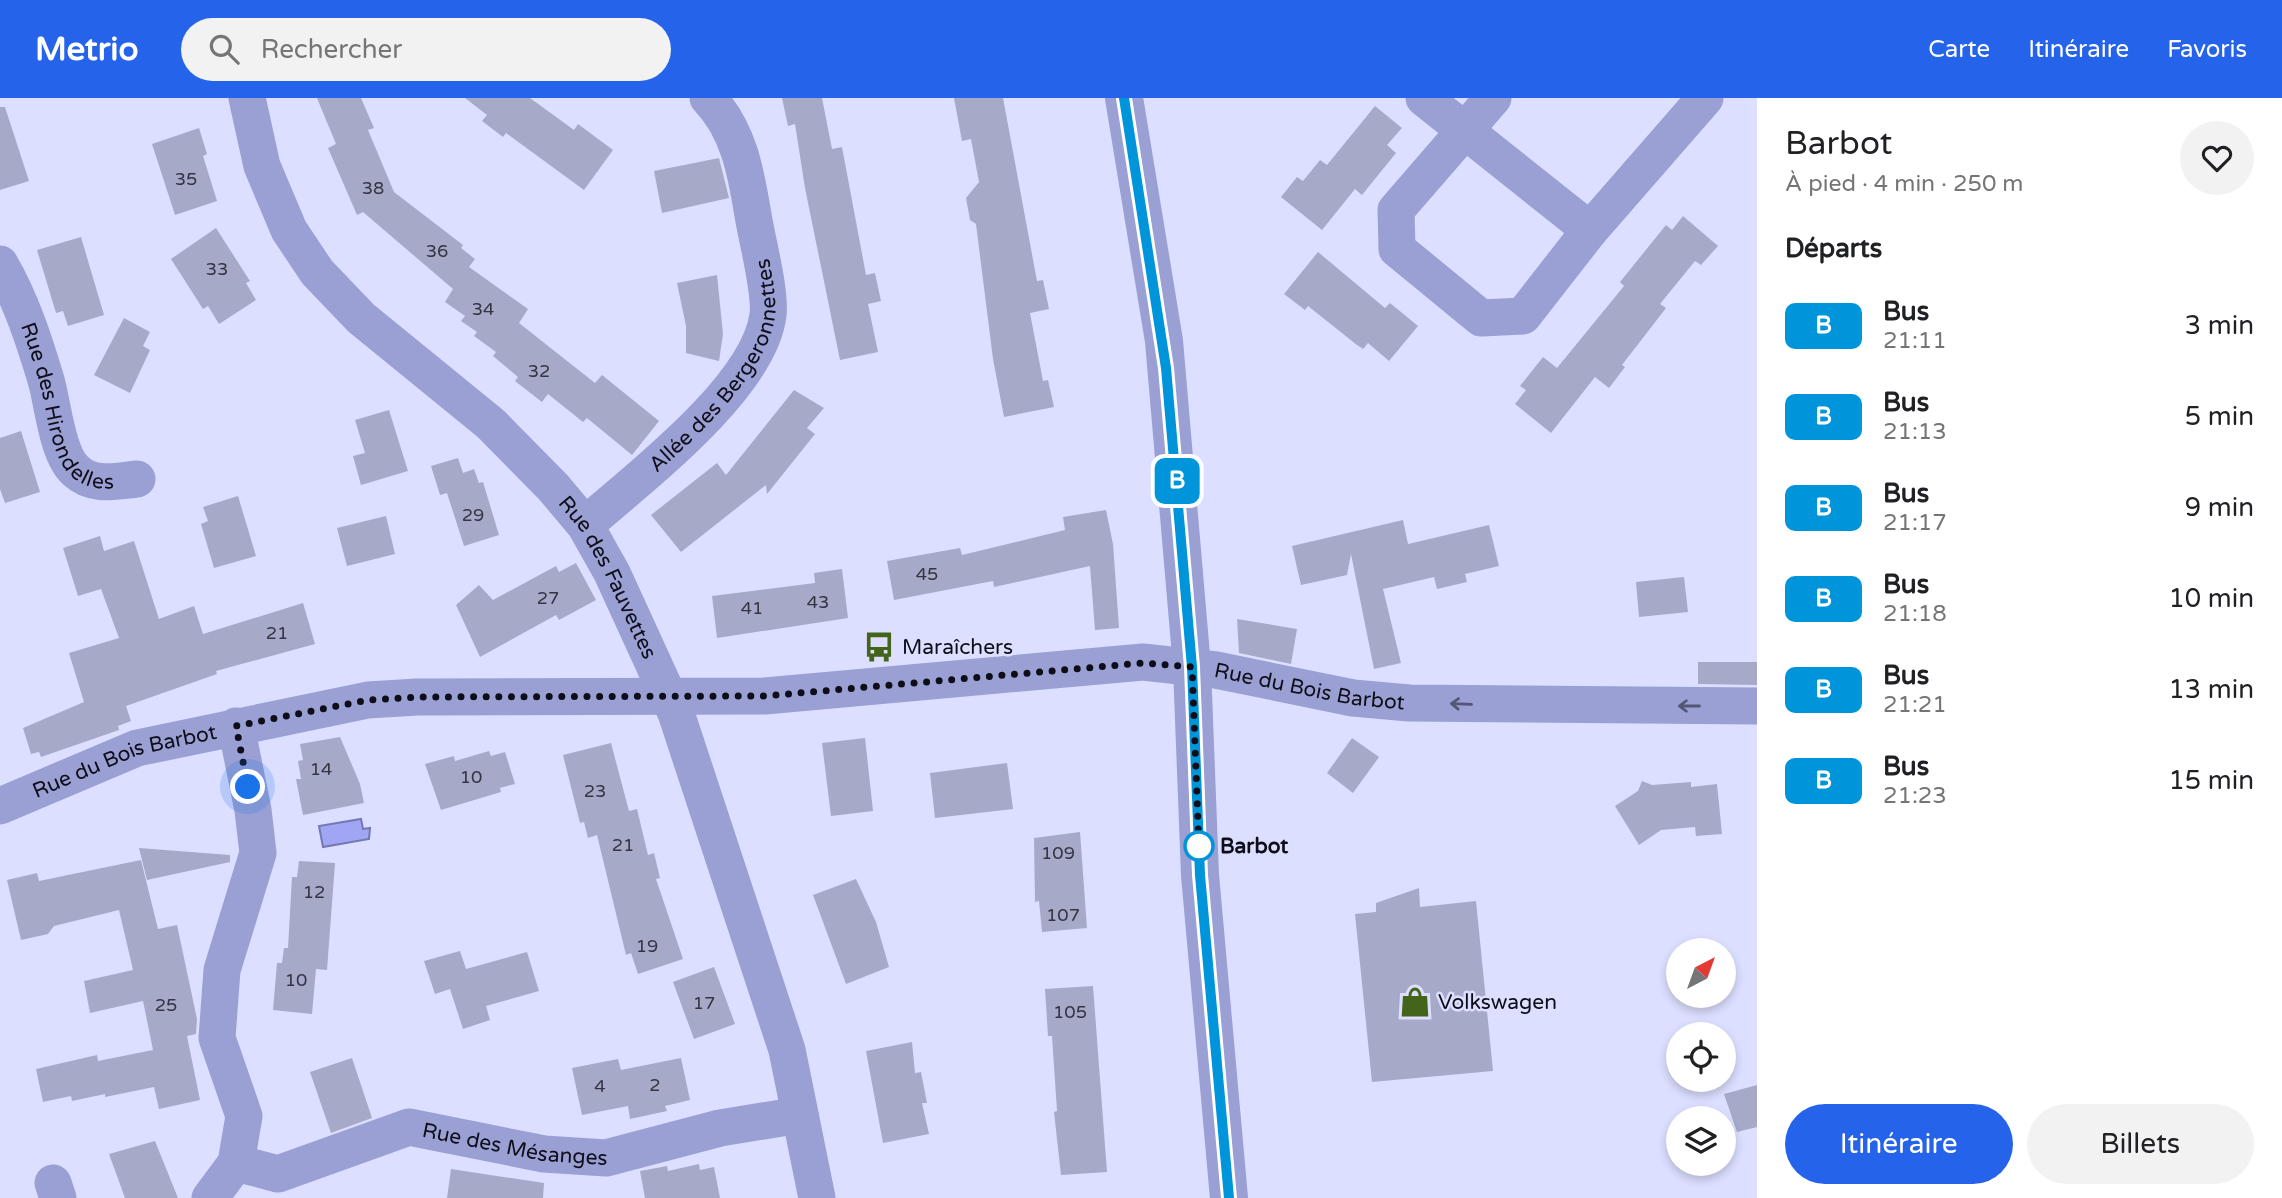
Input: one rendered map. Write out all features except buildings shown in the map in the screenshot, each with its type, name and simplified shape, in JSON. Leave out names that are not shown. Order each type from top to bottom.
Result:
[{"type":"street","name":"Rue des Fauvettes","points":[[247,98],[262,166],[289,230],[317,272],[361,318],[491,424],[553,487],[585,525],[612,573],[669,695],[787,1050],[817,1198]]},
{"type":"street","name":"Allée des Bergeronnettes","points":[[585,525],[657,463],[724,396],[760,343],[769,314],[748,187],[736,140],[721,111],[708,98]]},
{"type":"street","points":[[1124,98],[1164,341],[1192,667],[1200,875],[1229,1198]]},
{"type":"street","points":[[1424,98],[1590,230]]},
{"type":"street","points":[[1493,98],[1396,210],[1397,249],[1481,318],[1523,316],[1590,230],[1705,98]]},
{"type":"street","name":"Rue des Hirondelles","points":[[0,264],[17,292],[46,379],[66,461],[77,473],[97,483],[137,479]]},
{"type":"street","name":"Rue du Bois Barbot","points":[[0,806],[137,748],[368,700],[417,697],[765,696],[1143,663],[1192,667],[1353,698],[1409,703],[1757,706]]},
{"type":"street","points":[[210,1198],[236,1163],[244,1116],[217,1038],[222,970],[258,853],[253,810],[236,726]]},
{"type":"street","name":"Rue des Mésanges","points":[[236,1163],[278,1174],[409,1127],[544,1154],[606,1157],[720,1128],[800,1115]]},
{"type":"water","points":[[361,819],[363,829],[370,828],[369,839],[323,847],[319,826]]},
{"type":"bus line","name":"B","points":[[1124,98],[1164,341],[1192,667],[1200,875],[1229,1198]]},
{"type":"place","name":"Maraîchers","points":[[879,647]]},
{"type":"place","name":"Barbot","points":[[1199,846]]},
{"type":"place","name":"Volkswagen","points":[[1415,1002]]},
{"type":"route","points":[[248,787],[236,726],[368,700],[417,697],[765,696],[1143,663],[1192,667],[1199,849],[1199,846]]}]
